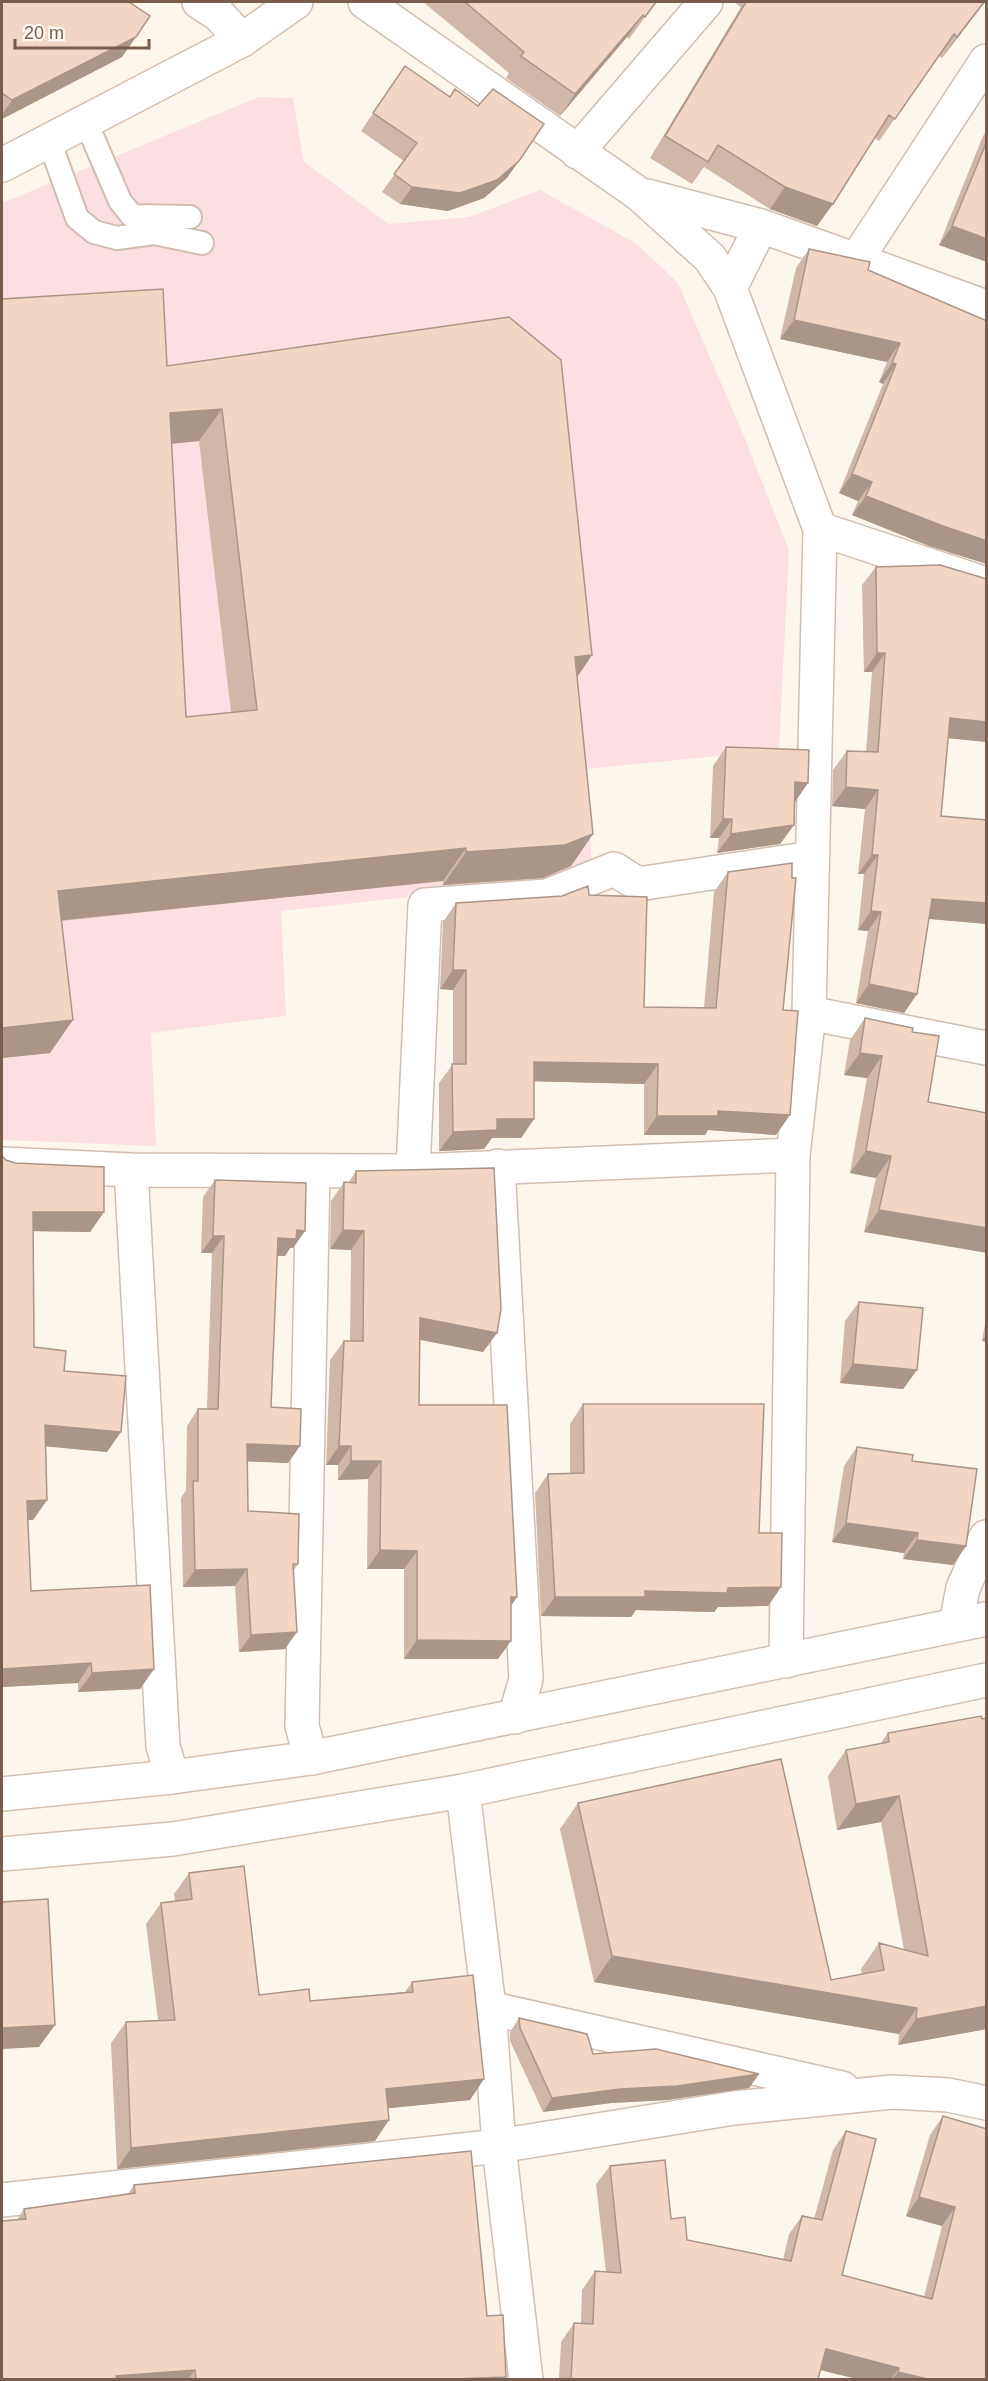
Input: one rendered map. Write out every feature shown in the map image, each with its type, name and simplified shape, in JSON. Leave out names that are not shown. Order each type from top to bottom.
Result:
[{"type":"street","points":[[199,2],[219,15],[242,40]]},
{"type":"street","points":[[2,165],[242,40],[296,2]]},
{"type":"street","points":[[365,2],[639,194],[710,258],[730,288],[820,529],[809,1013],[793,1155],[786,1661]]},
{"type":"street","points":[[577,152],[706,2]]},
{"type":"street","points":[[856,260],[987,61]]},
{"type":"street","points":[[639,194],[761,226],[987,307]]},
{"type":"street","points":[[730,288],[761,226]]},
{"type":"street","points":[[820,529],[987,584]]},
{"type":"street","points":[[412,1171],[425,905],[547,896],[614,869],[638,884],[812,858]]},
{"type":"street","points":[[809,1013],[987,1048]]},
{"type":"street","points":[[2,1164],[131,1170],[412,1171],[793,1155]]},
{"type":"street","points":[[498,1166],[526,1679],[515,1717]]},
{"type":"street","points":[[131,1170],[163,1746],[172,1777]]},
{"type":"street","points":[[311,1758],[302,1726],[313,1171]]},
{"type":"street","points":[[2,1794],[172,1777],[311,1758],[971,1621],[963,1588],[987,1537]]},
{"type":"street","points":[[2,1854],[173,1839],[463,1791],[987,1680]]},
{"type":"street","points":[[463,1791],[489,2008],[499,2146],[526,2379]]},
{"type":"street","points":[[489,2008],[836,2087],[948,2095],[987,2103]]},
{"type":"street","points":[[2,2200],[499,2146],[734,2108],[892,2092]]},
{"type":"lane","points":[[86,122],[120,201],[132,216],[190,217]]},
{"type":"lane","points":[[49,140],[76,218],[94,232],[117,238],[154,233],[202,243]]},
{"type":"shaded area","points":[[259,97],[293,98],[304,162],[389,224],[469,217],[540,190],[637,244],[678,283],[746,441],[789,550],[779,750],[586,769],[592,866],[538,883],[281,911],[286,1016],[151,1033],[156,1146],[2,1140],[2,203]]},
{"type":"building","points":[[2,2],[129,2],[150,16],[136,37],[12,100],[2,93]]},
{"type":"building","points":[[465,2],[656,2],[575,94],[521,56],[524,52]]},
{"type":"building","points":[[746,2],[984,2],[957,37],[954,34],[895,119],[889,115],[833,204],[785,187],[718,145],[708,162],[665,136]]},
{"type":"building","points":[[405,66],[450,97],[455,89],[478,106],[493,89],[544,124],[519,161],[497,180],[460,193],[412,187],[394,174],[417,143],[373,113]]},
{"type":"building","points":[[987,141],[987,239],[952,226]]},
{"type":"building","points":[[809,249],[870,262],[868,270],[987,321],[987,541],[866,496],[872,482],[852,474],[896,364],[892,363],[900,343],[794,320]]},
{"type":"building","points":[[163,289],[167,366],[509,317],[561,360],[592,655],[575,657],[593,834],[565,845],[466,852],[466,848],[58,891],[73,1020],[2,1028],[2,299]],"holes":[[[222,409],[257,710],[186,717],[170,413]]]},
{"type":"building","points":[[940,565],[987,579],[987,722],[950,718],[941,816],[987,820],[987,903],[932,899],[917,994],[869,984],[881,912],[871,911],[878,855],[872,855],[878,790],[846,787],[847,751],[878,752],[885,653],[877,653],[876,567]]},
{"type":"building","points":[[726,747],[809,750],[808,783],[795,782],[794,825],[731,834],[732,819],[723,819]]},
{"type":"building","points":[[792,863],[792,878],[796,878],[783,1010],[798,1011],[790,1115],[718,1111],[718,1116],[657,1116],[658,1064],[534,1062],[534,1119],[497,1119],[497,1130],[453,1132],[452,1064],[466,1064],[466,970],[453,970],[456,903],[562,896],[588,886],[589,895],[647,897],[644,1007],[716,1008],[728,872]]},
{"type":"building","points":[[865,1018],[913,1028],[912,1032],[939,1036],[928,1102],[987,1113],[987,1228],[879,1210],[891,1156],[866,1151],[882,1056],[860,1053]]},
{"type":"building","points":[[2,1156],[15,1163],[104,1167],[104,1212],[33,1212],[34,1347],[66,1351],[64,1371],[126,1376],[121,1432],[45,1425],[47,1500],[27,1501],[31,1591],[150,1585],[154,1669],[92,1673],[91,1663],[2,1669]]},
{"type":"building","points":[[494,1168],[501,1309],[497,1333],[420,1318],[419,1405],[507,1405],[517,1597],[511,1597],[511,1641],[417,1640],[417,1551],[380,1550],[381,1461],[351,1461],[351,1446],[339,1446],[344,1341],[363,1341],[364,1231],[343,1230],[344,1182],[356,1183],[356,1171]]},
{"type":"building","points":[[215,1180],[306,1183],[305,1231],[297,1230],[296,1239],[278,1238],[271,1407],[301,1409],[300,1446],[247,1444],[248,1511],[299,1514],[298,1564],[293,1564],[297,1632],[251,1635],[247,1569],[195,1570],[193,1481],[198,1481],[198,1409],[218,1409],[224,1236],[213,1236]]},
{"type":"building","points":[[859,1302],[923,1308],[917,1370],[853,1364]]},
{"type":"building","points":[[583,1404],[764,1404],[759,1533],[782,1533],[781,1587],[728,1588],[727,1593],[645,1591],[645,1597],[555,1597],[548,1474],[584,1473]]},
{"type":"building","points":[[857,1447],[913,1455],[912,1461],[977,1469],[966,1546],[917,1540],[918,1533],[846,1523]]},
{"type":"building","points":[[981,1716],[982,1719],[987,1718],[987,2006],[916,2019],[917,2008],[612,1956],[578,1803],[781,1759],[831,1980],[884,1970],[879,1943],[928,1956],[899,1796],[856,1804],[846,1750],[889,1742],[888,1733]]},
{"type":"building","points":[[244,1866],[259,1995],[309,1989],[310,2001],[413,1992],[412,1982],[473,1975],[484,2079],[386,2089],[389,2120],[131,2148],[126,2022],[175,2020],[161,1903],[192,1899],[189,1873]]},
{"type":"building","points":[[48,1899],[55,2025],[2,2028],[2,1902]]},
{"type":"building","points":[[519,2018],[587,2034],[593,2054],[656,2049],[759,2074],[677,2086],[620,2089],[552,2098],[520,2028]]},
{"type":"building","points":[[943,2116],[987,2129],[987,2379],[927,2379],[898,2372],[899,2368],[826,2349],[818,2379],[571,2379],[574,2323],[593,2324],[595,2271],[621,2273],[610,2166],[665,2160],[671,2219],[685,2217],[687,2240],[791,2261],[802,2216],[822,2220],[846,2131],[876,2139],[842,2275],[932,2299],[955,2207],[919,2197]]},
{"type":"building","points":[[471,2151],[487,2316],[503,2315],[506,2377],[196,2379],[195,2370],[116,2376],[117,2379],[2,2379],[2,2221],[26,2219],[24,2209],[135,2193],[134,2185]]}]
